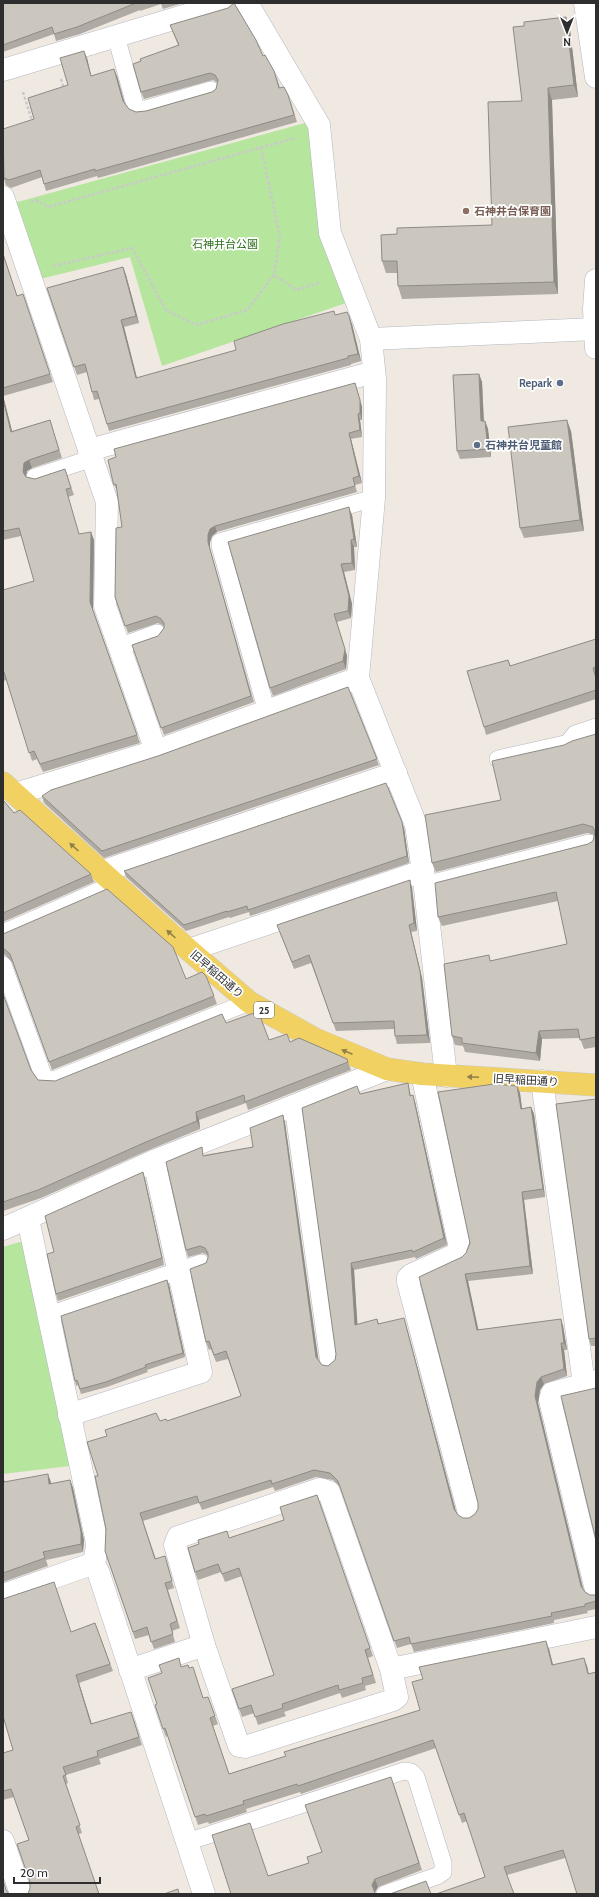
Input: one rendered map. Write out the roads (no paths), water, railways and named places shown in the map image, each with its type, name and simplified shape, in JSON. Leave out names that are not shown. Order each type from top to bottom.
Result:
[{"type":"main road","name":"旧早稲田通り","points":[[9,789],[249,1002],[315,1039],[387,1069],[446,1076],[542,1080],[596,1085]]},
{"type":"street","points":[[9,69],[227,3]]},
{"type":"street","points":[[247,3],[319,125],[330,233],[371,339],[374,372],[374,498],[358,678],[416,824],[424,878],[446,1076]]},
{"type":"street","points":[[585,3],[596,77]]},
{"type":"street","points":[[5,203],[107,502],[105,606],[156,751]]},
{"type":"street","points":[[371,339],[595,339],[596,280]]},
{"type":"street","points":[[91,454],[374,372]]},
{"type":"street","points":[[9,789],[156,751],[358,678]]},
{"type":"street","points":[[108,878],[396,772]]},
{"type":"street","points":[[189,950],[424,878]]},
{"type":"street","points":[[3,1229],[154,1161],[387,1069]]},
{"type":"street","points":[[422,1074],[460,1248],[459,1253],[411,1275],[408,1278],[408,1282],[469,1512]]},
{"type":"street","points":[[542,1080],[590,1382],[552,1393],[550,1400],[596,1590]]},
{"type":"street","points":[[69,1415],[201,1372],[154,1161]]},
{"type":"street","points":[[28,1219],[96,1538],[97,1546],[94,1565],[98,1571],[204,1894]]},
{"type":"street","points":[[320,1489],[325,1490],[329,1492],[392,1669],[397,1694],[396,1698],[244,1747],[238,1743],[204,1645],[175,1545],[175,1541],[178,1537],[320,1489]]},
{"type":"street","points":[[3,1595],[86,1566],[94,1565]]},
{"type":"street","points":[[392,1669],[596,1627]]},
{"type":"street","points":[[130,1670],[204,1645]]},
{"type":"street","points":[[3,1840],[16,1893]]},
{"type":"lane","points":[[116,36],[135,105],[139,109],[146,109],[211,90]]},
{"type":"lane","points":[[35,477],[91,454]]},
{"type":"lane","points":[[267,712],[220,542],[374,498]]},
{"type":"lane","points":[[119,647],[158,633]]},
{"type":"lane","points":[[498,759],[565,744],[569,742],[575,734],[596,726]]},
{"type":"lane","points":[[424,878],[589,843]]},
{"type":"lane","points":[[3,933],[108,878]]},
{"type":"lane","points":[[3,965],[43,1075],[46,1079],[54,1080],[249,1002]]},
{"type":"lane","points":[[293,1106],[329,1363]]},
{"type":"lane","points":[[49,1315],[201,1263]]},
{"type":"lane","points":[[187,1842],[404,1771],[411,1772],[416,1777],[443,1863],[443,1872],[437,1876],[385,1894]]},
{"type":"place","name":"石神井台保育園","points":[[466,211]]},
{"type":"place","name":"Repark","points":[[560,383]]},
{"type":"place","name":"石神井台児童館","points":[[477,445]]},
{"type":"park label","name":"石神井台公園","points":[[225,244]]}]
